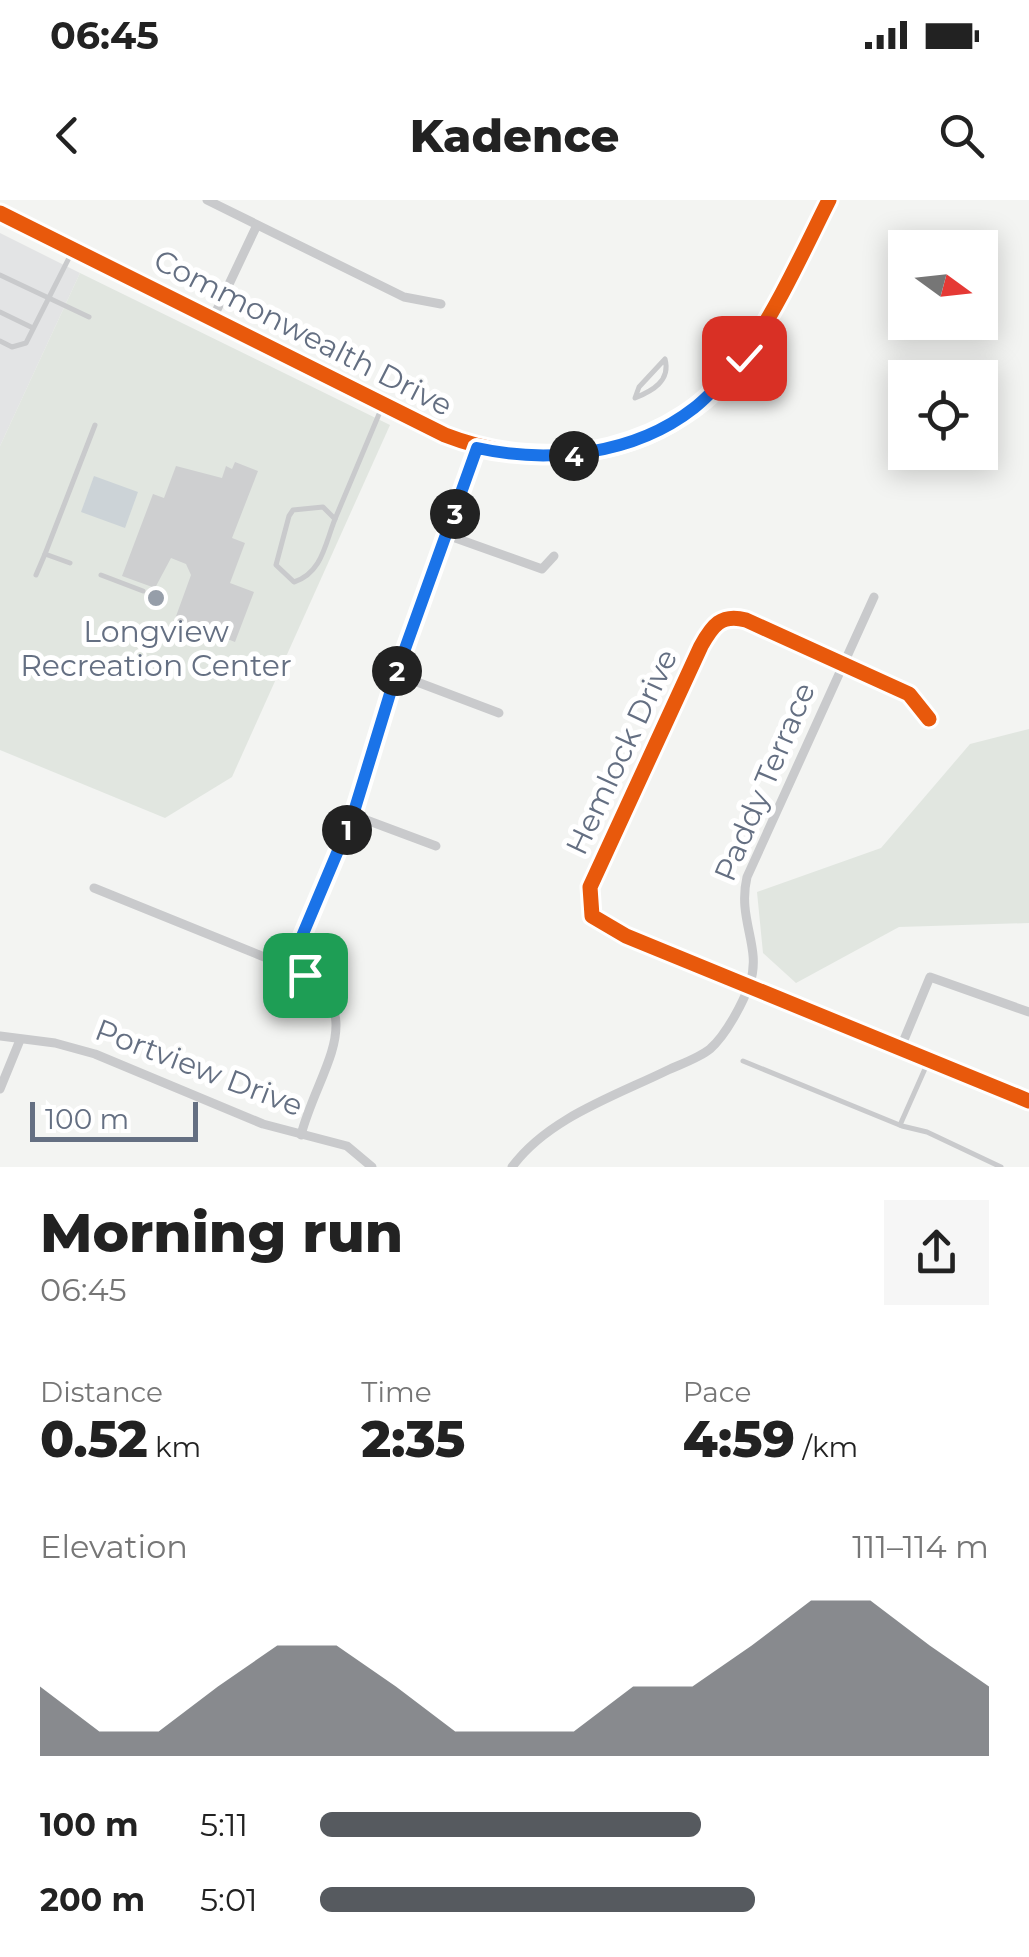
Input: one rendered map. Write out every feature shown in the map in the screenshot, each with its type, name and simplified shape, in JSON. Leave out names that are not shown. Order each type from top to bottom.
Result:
[{"type":"street","points":[[207,200],[404,297],[441,304]]},
{"type":"street","name":"Commonwealth Drive","points":[[0,213],[477,448],[542,458],[582,455],[636,438],[693,409],[734,362],[792,276],[829,200]]},
{"type":"street","points":[[212,318],[256,225]]},
{"type":"street","points":[[289,967],[353,815],[396,674],[477,448]]},
{"type":"street","points":[[448,535],[542,570],[554,556]]},
{"type":"street","name":"Paddy Terrace","points":[[750,984],[755,957],[740,904],[747,877],[874,597]]},
{"type":"street","name":"Hemlock Drive","points":[[930,719],[909,694],[746,620],[734,617],[713,626],[590,887],[592,916],[1029,1101]]},
{"type":"street","points":[[396,674],[499,713]]},
{"type":"street","points":[[353,815],[436,846]]},
{"type":"street","points":[[94,888],[289,967],[319,983],[336,1006],[338,1020],[301,1134]]},
{"type":"street","points":[[900,1047],[930,977],[1029,1012]]},
{"type":"street","points":[[512,1167],[528,1146],[561,1123],[709,1050],[750,984]]},
{"type":"street","name":"Portview Drive","points":[[0,1036],[95,1054],[263,1124],[347,1146],[372,1167]]},
{"type":"street","points":[[0,1088],[20,1040]]},
{"type":"lane","points":[[0,340],[12,346],[26,342],[74,249]]},
{"type":"lane","points":[[0,275],[89,317]]},
{"type":"lane","points":[[0,312],[33,328]]},
{"type":"lane","points":[[718,343],[732,352],[734,362],[723,364],[710,354],[711,345],[718,343]]},
{"type":"lane","points":[[665,359],[664,376],[655,390],[635,398],[639,387],[665,359]]},
{"type":"lane","points":[[335,519],[323,507],[293,510],[276,559],[286,578],[294,582],[307,578],[316,569],[383,405]]},
{"type":"lane","points":[[36,575],[95,425]]},
{"type":"lane","points":[[45,554],[70,563]]},
{"type":"lane","points":[[101,575],[142,591]]},
{"type":"lane","points":[[900,1126],[929,1059]]},
{"type":"lane","points":[[743,1061],[900,1126],[927,1132],[1002,1167]]},
{"type":"shaded area","points":[[0,233],[80,273],[0,446]]},
{"type":"shaded area","name":"Longview Recreation Center","points":[[80,273],[390,425],[232,777],[165,818],[0,750],[0,446]]},
{"type":"shaded area","points":[[94,476],[138,492],[125,528],[81,512]]},
{"type":"shaded area","points":[[1029,729],[1029,923],[899,927],[796,983],[763,953],[757,892],[881,848],[970,744]]},
{"type":"building","name":"Longview Recreation Center","points":[[235,462],[258,471],[232,538],[245,543],[230,583],[254,592],[235,642],[212,633],[209,642],[194,636],[196,630],[175,619],[191,575],[186,564],[171,558],[155,588],[122,576],[153,494],[164,498],[176,466],[222,478],[226,466],[232,469]]},
{"type":"cycle path","points":[[0,213],[445,435],[527,454],[568,454],[609,447],[648,434],[685,415],[717,388],[745,355],[768,318],[829,200]]},
{"type":"cycle path","points":[[929,719],[909,694],[746,620],[730,618],[718,623],[701,646],[590,887],[592,916],[626,936],[1029,1101]]},
{"type":"place","name":"Longview Recreation Center","points":[[156,598]]},
{"type":"route","points":[[305,975],[289,967],[353,815],[396,674],[477,448],[542,458],[582,455],[636,438],[693,409],[744,358]]}]
